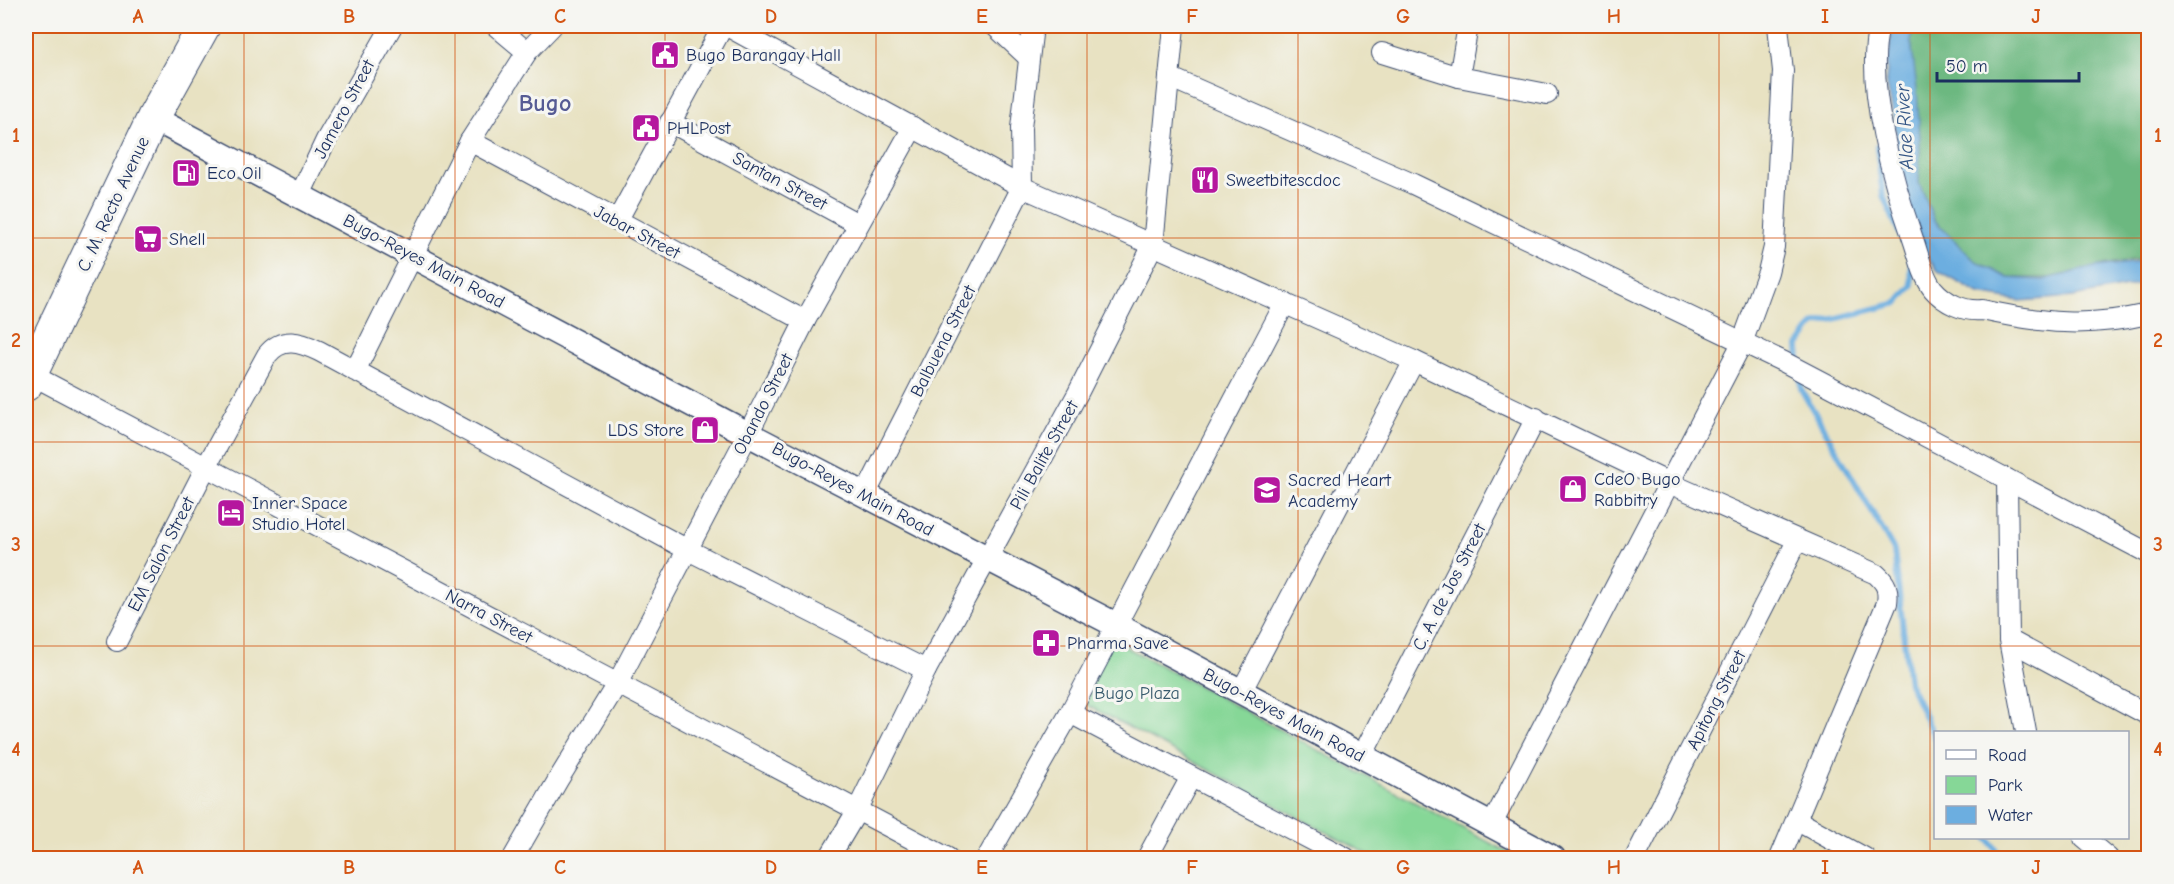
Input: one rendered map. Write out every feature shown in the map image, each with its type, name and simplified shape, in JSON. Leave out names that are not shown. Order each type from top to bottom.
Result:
[{"type":"highway","name":"C. M. Recto Avenue","points":[[28,379],[153,118],[204,26]]},
{"type":"street","name":"Jamero Street","points":[[300,195],[326,140],[392,26]]},
{"type":"street","points":[[496,26],[527,52]]},
{"type":"street","points":[[355,371],[470,141],[527,52],[552,26]]},
{"type":"street","points":[[617,221],[725,26],[1022,187],[1414,361],[1669,483],[1876,574],[1884,581],[1888,592],[1887,603],[1780,858]]},
{"type":"street","points":[[995,26],[1028,57]]},
{"type":"street","points":[[1022,187],[1021,128],[1033,26]]},
{"type":"street","name":"Pili Balite Street","points":[[829,858],[857,811],[926,670],[1078,393],[1153,245],[1174,26]]},
{"type":"street","points":[[1459,77],[1468,26]]},
{"type":"street","points":[[1491,826],[1742,343],[1768,272],[1774,247],[1783,71],[1778,26]]},
{"type":"street","points":[[1879,26],[1876,38],[1875,78],[1896,191],[1923,270],[1932,288],[1948,302],[1971,311],[1982,310],[2047,321],[2085,324],[2148,314]]},
{"type":"street","points":[[1382,53],[1459,77],[1547,94]]},
{"type":"street","points":[[1169,77],[1413,184],[1784,362],[2148,553]]},
{"type":"street","name":"Bugo-Reyes Main Road","points":[[153,118],[1553,858]]},
{"type":"street","name":"Santan Street","points":[[670,122],[858,224]]},
{"type":"street","name":"Obando Street","points":[[513,858],[617,684],[748,434],[804,321],[913,127]]},
{"type":"street","name":"Jabar Street","points":[[470,141],[804,321]]},
{"type":"street","name":"Balbuena Street","points":[[866,495],[1022,187]]},
{"type":"street","points":[[987,858],[1070,713],[1286,303]]},
{"type":"street","name":"EM Salon Street","points":[[117,641],[206,467],[273,347],[283,342],[295,342],[319,351],[688,550],[926,670]]},
{"type":"street","points":[[1241,692],[1414,361]]},
{"type":"street","name":"Narra Street","points":[[28,379],[206,467],[948,858]]},
{"type":"street","name":"C. A. de Jos Street","points":[[1362,756],[1536,418]]},
{"type":"street","points":[[2007,479],[2009,640],[2026,731]]},
{"type":"street","name":"Apitong Street","points":[[1635,858],[1797,541]]},
{"type":"street","points":[[2009,640],[2148,715]]},
{"type":"street","points":[[1070,713],[1191,777],[1311,850],[1346,858]]},
{"type":"street","points":[[1148,858],[1191,777]]},
{"type":"street","points":[[1796,820],[1865,858]]},
{"type":"street","points":[[2086,839],[2108,858]]},
{"type":"green space","points":[[1915,26],[2148,26],[2148,258],[2108,264],[2050,278],[2008,278],[1974,260],[1934,220],[1919,183],[1920,140],[1911,40]]},
{"type":"green space","name":"Bugo Plaza","points":[[1111,639],[1509,853],[1506,858],[1375,858],[1079,701]]},
{"type":"water","name":"Alae River","points":[[1895,26],[1916,26],[1911,40],[1920,140],[1919,183],[1934,220],[1974,260],[2008,278],[2043,280],[2094,267],[2148,261],[2148,283],[2073,297],[2019,301],[1979,294],[1938,271],[1910,235],[1897,154],[1895,123],[1886,80],[1891,35]]},
{"type":"waterway","points":[[1877,147],[1883,195],[1904,243]]},
{"type":"waterway","points":[[1911,261],[1912,286],[1898,303],[1814,324],[1798,346],[1801,389],[1894,550],[1909,683],[1934,736]]},
{"type":"waterway","points":[[1988,839],[2003,858]]},
{"type":"place","name":"Bugo Barangay Hall","points":[[665,55]]},
{"type":"place","name":"PHLPost","points":[[646,128]]},
{"type":"place","name":"Eco Oil","points":[[186,173]]},
{"type":"place","name":"Sweetbitescdoc","points":[[1205,180]]},
{"type":"place","name":"Shell","points":[[148,239]]},
{"type":"place","name":"LDS Store","points":[[705,430]]},
{"type":"place","name":"CdeO Bugo Rabbitry","points":[[1573,489]]},
{"type":"place","name":"Sacred Heart Academy","points":[[1267,490]]},
{"type":"place","name":"Inner Space Studio Hotel","points":[[231,513]]},
{"type":"place","name":"Pharma Save","points":[[1046,643]]},
{"type":"district","name":"Bugo","points":[[545,103]]}]
